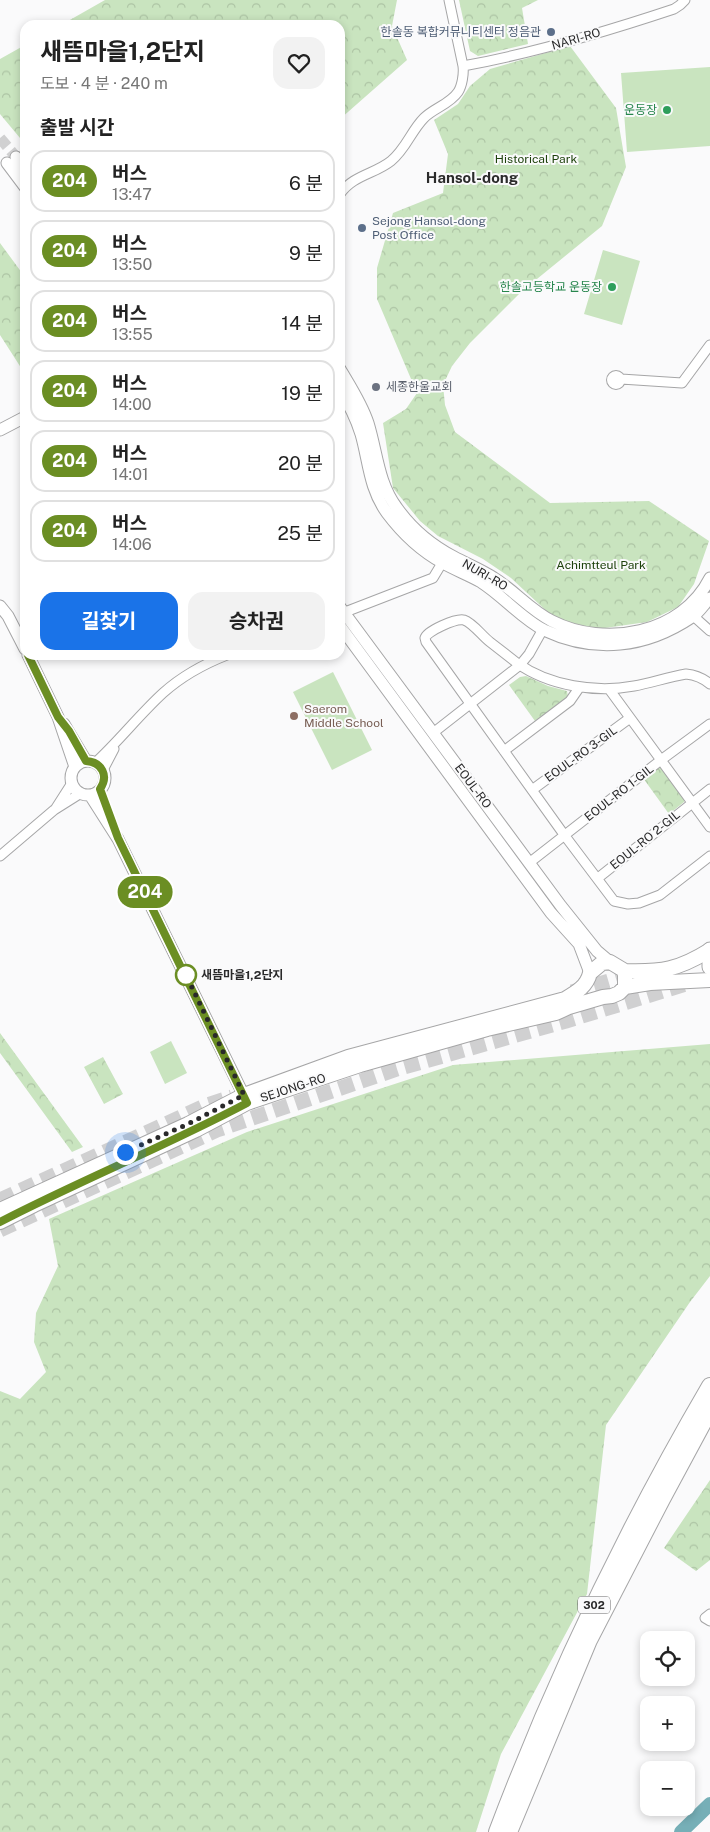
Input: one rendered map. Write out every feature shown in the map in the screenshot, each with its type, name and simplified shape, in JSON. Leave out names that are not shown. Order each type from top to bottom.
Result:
[{"type":"highway","points":[[710,950],[710,968]]},
{"type":"highway","name":"302","points":[[497,1832],[513,1788],[578,1638],[649,1494],[710,1386]]},
{"type":"highway","name":"302","points":[[509,1832],[589,1640],[662,1498],[710,1410]]},
{"type":"main road","points":[[610,962],[625,971],[665,971],[681,966],[710,950]]},
{"type":"main road","name":"SEJONG-RO","points":[[0,1210],[188,1124],[348,1057],[554,1003],[574,994],[602,963],[610,962]]},
{"type":"main road","points":[[625,971],[625,987]]},
{"type":"main road","points":[[589,977],[593,990],[603,997]]},
{"type":"main road","name":"SEJONG-RO","points":[[0,1222],[196,1130],[246,1099],[487,1029],[556,1013],[569,1007],[612,996],[619,993],[625,987],[650,983],[710,980]]},
{"type":"street","points":[[345,188],[350,182],[384,166],[402,151],[425,117],[449,101],[459,91],[464,73],[450,0]]},
{"type":"street","name":"NARI-RO","points":[[463,66],[560,44],[614,29],[674,9],[685,0]]},
{"type":"street","points":[[20,166],[11,160],[20,177]]},
{"type":"street","points":[[621,379],[682,383],[710,345]]},
{"type":"street","name":"NURI-RO","points":[[345,378],[367,420],[384,486],[396,507],[445,558],[480,581],[543,629],[576,641],[599,646],[638,641],[656,636],[710,598]]},
{"type":"street","name":"NURI-RO","points":[[345,399],[355,417],[370,478],[386,512],[414,542],[445,558],[496,579],[528,606],[551,621],[581,632],[609,635],[646,630],[690,613],[710,578]]},
{"type":"street","points":[[0,430],[20,420]]},
{"type":"street","points":[[345,610],[433,578],[445,558]]},
{"type":"street","points":[[0,606],[8,616],[20,639]]},
{"type":"street","points":[[690,613],[710,631]]},
{"type":"street","name":"EOUL-RO","points":[[345,616],[561,906],[597,951],[610,962]]},
{"type":"street","name":"EOUL-RO 3-GIL","points":[[565,836],[426,642],[424,638],[428,633],[459,619],[466,620],[490,643],[520,665],[542,676],[579,688],[609,689],[634,686],[686,674],[694,675],[710,684]]},
{"type":"street","points":[[433,733],[520,665],[529,654],[543,629]]},
{"type":"street","name":"EOUL-RO","points":[[345,633],[551,913],[579,944],[589,977]]},
{"type":"street","points":[[30,660],[58,717],[75,767],[71,777],[72,783],[77,791],[91,792]]},
{"type":"street","points":[[75,767],[95,765],[164,692],[186,676],[215,660]]},
{"type":"street","points":[[504,751],[570,701],[579,688]]},
{"type":"street","name":"EOUL-RO 3-GIL","points":[[609,689],[710,827]]},
{"type":"street","points":[[0,856],[54,810],[91,792],[104,780],[95,765],[58,717]]},
{"type":"street","name":"EOUL-RO 3-GIL","points":[[532,790],[630,718]]},
{"type":"street","name":"EOUL-RO 1-GIL","points":[[530,863],[710,724]]},
{"type":"street","points":[[54,810],[72,783]]},
{"type":"street","name":"EOUL-RO 2-GIL","points":[[598,878],[710,789]]},
{"type":"street","points":[[91,792],[118,838],[246,1099]]},
{"type":"street","name":"EOUL-RO 2-GIL","points":[[565,836],[614,901],[628,904],[639,903],[660,895],[710,856]]},
{"type":"street","points":[[710,1614],[705,1618],[710,1622]]},
{"type":"green space","points":[[105,0],[397,0],[392,26],[407,60],[345,115],[345,20],[70,20]]},
{"type":"green space","points":[[459,0],[538,0],[522,8],[528,44],[478,56],[470,51]]},
{"type":"green space","points":[[570,46],[616,108],[626,167],[602,226],[521,292],[470,343],[452,366],[443,385],[445,405],[455,432],[550,503],[649,501],[709,541],[694,584],[678,607],[647,622],[598,629],[555,619],[511,578],[483,559],[438,536],[420,521],[393,488],[383,423],[406,409],[417,393],[377,299],[377,268],[393,213],[443,193],[448,154],[434,120],[458,104],[470,86],[490,69]]},
{"type":"green space","points":[[20,48],[20,138],[0,114],[0,59]]},
{"type":"green space","name":"운동장","points":[[710,67],[710,146],[627,152],[621,73]]},
{"type":"green space","points":[[0,243],[20,270],[20,366],[0,335]]},
{"type":"green space","name":"한솔고등학교 운동장","points":[[603,250],[640,261],[622,325],[584,314]]},
{"type":"green space","points":[[333,672],[372,750],[332,770],[293,692]]},
{"type":"green space","points":[[526,676],[548,686],[567,691],[568,697],[535,721],[509,685],[520,677]]},
{"type":"green space","points":[[658,766],[663,766],[685,796],[684,802],[669,814],[643,778]]},
{"type":"green space","points":[[0,1033],[83,1147],[72,1152],[0,1053]]},
{"type":"green space","points":[[171,1041],[187,1073],[165,1084],[150,1052]]},
{"type":"green space","points":[[710,1044],[710,1276],[690,1302],[606,1425],[587,1594],[501,1754],[476,1832],[0,1832],[0,1391],[20,1399],[46,1372],[34,1342],[36,1313],[58,1266],[49,1219],[247,1132],[453,1065]]},
{"type":"green space","points":[[103,1057],[123,1094],[104,1104],[84,1067]]},
{"type":"green space","points":[[710,1480],[710,1560],[696,1571],[664,1548]]},
{"type":"waterway","points":[[681,1832],[710,1804]]},
{"type":"tunnel","points":[[0,138],[16,157]]},
{"type":"tunnel","points":[[572,992],[636,973]]},
{"type":"tunnel","points":[[0,1230],[217,1130],[397,1069],[566,1021],[689,983]]},
{"type":"tunnel","points":[[0,1200],[207,1105],[232,1097]]},
{"type":"bus line","name":"204","points":[[0,1222],[196,1130],[247,1103],[118,838],[100,789],[104,780],[103,770],[95,763],[86,761],[69,731],[58,717],[30,660]]},
{"type":"place","name":"한솔동 복합커뮤니티센터 정음관","points":[[551,32]]},
{"type":"place","name":"운동장","points":[[667,110]]},
{"type":"place","name":"Sejong Hansol-dong Post Office","points":[[362,228]]},
{"type":"place","name":"한솔고등학교 운동장","points":[[612,287]]},
{"type":"place","name":"세종한울교회","points":[[376,387]]},
{"type":"place","name":"Saerom Middle School","points":[[294,716]]},
{"type":"place","name":"새뜸마을1,2단지","points":[[186,975]]},
{"type":"district","name":"Hansol-dong","points":[[472,177]]},
{"type":"route","points":[[125,1152],[188,1124],[244,1095],[186,975]]},
{"type":"park label","name":"Historical Park","points":[[536,159]]},
{"type":"park label","name":"Achimtteul Park","points":[[601,565]]}]
